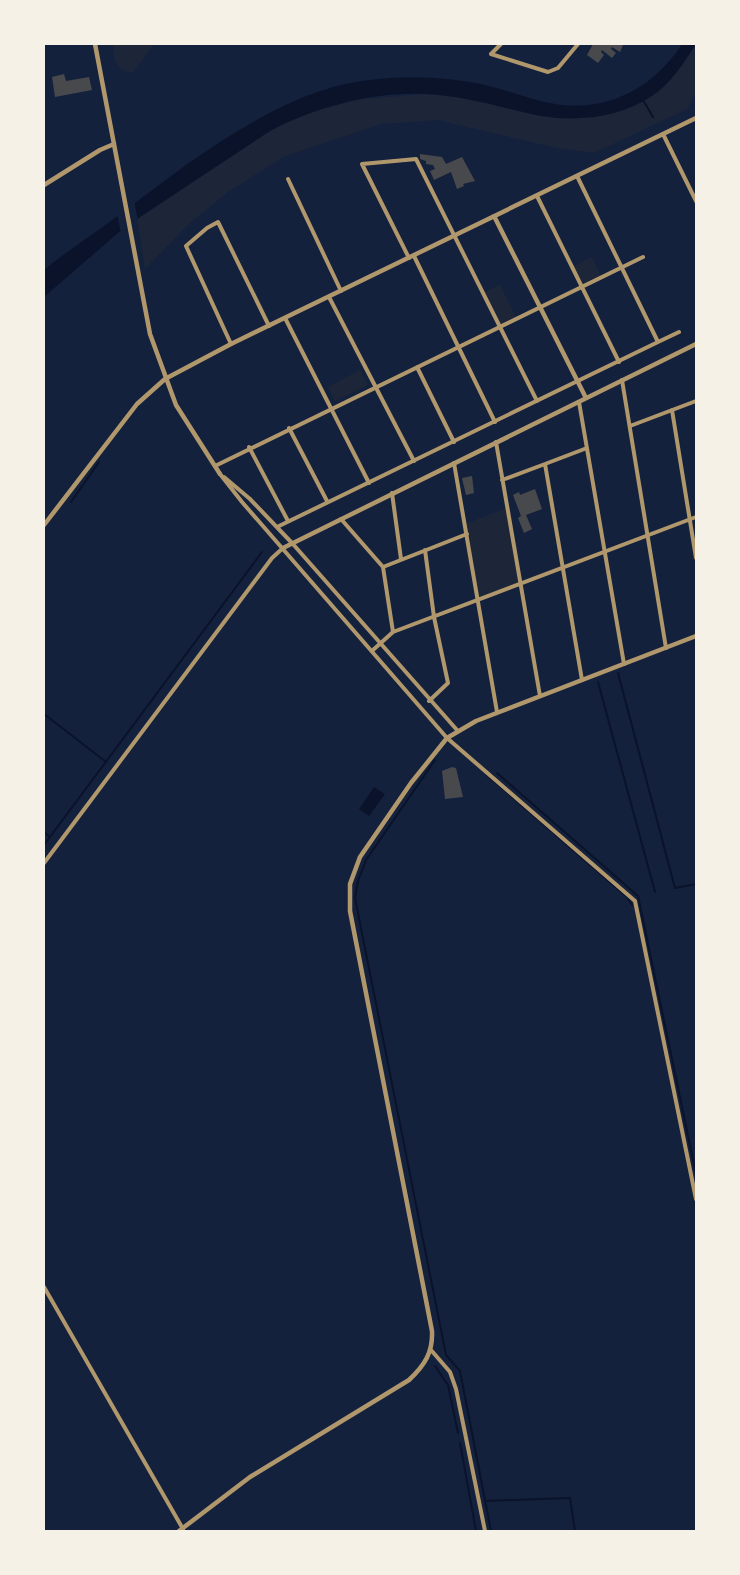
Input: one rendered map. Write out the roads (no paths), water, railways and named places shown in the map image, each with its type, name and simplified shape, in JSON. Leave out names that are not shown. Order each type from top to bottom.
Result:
[{"type":"street","points":[[95,44],[150,334],[165,379],[182,417],[220,474],[447,738],[635,901],[696,1199]]},
{"type":"street","points":[[501,44],[491,54],[548,72],[558,68],[578,44]]},
{"type":"street","points":[[44,524],[127,415],[165,379],[231,344],[696,118]]},
{"type":"street","points":[[663,134],[696,201]]},
{"type":"street","points":[[44,185],[100,150],[114,144]]},
{"type":"street","points":[[495,422],[459,347],[362,164],[416,159],[537,401]]},
{"type":"street","points":[[577,176],[658,342]]},
{"type":"street","points":[[288,179],[341,291]]},
{"type":"street","points":[[537,196],[619,362]]},
{"type":"street","points":[[494,216],[586,398]]},
{"type":"street","points":[[231,344],[186,246],[207,228],[218,222],[269,326]]},
{"type":"street","points":[[214,466],[249,447],[542,308],[644,257]]},
{"type":"street","points":[[329,297],[414,461]]},
{"type":"street","points":[[285,318],[369,483]]},
{"type":"street","points":[[277,527],[679,332]]},
{"type":"street","points":[[44,862],[272,558],[283,548],[696,344]]},
{"type":"street","points":[[417,367],[454,442]]},
{"type":"street","points":[[622,380],[666,648]]},
{"type":"street","points":[[630,426],[696,401]]},
{"type":"street","points":[[579,402],[624,664]]},
{"type":"street","points":[[672,410],[696,558]]},
{"type":"street","points":[[289,428],[327,502]]},
{"type":"street","points":[[496,442],[540,696]]},
{"type":"street","points":[[249,447],[288,521]]},
{"type":"street","points":[[502,480],[587,448]]},
{"type":"street","points":[[454,463],[497,712]]},
{"type":"street","points":[[545,464],[582,680]]},
{"type":"street","points":[[220,474],[250,499],[292,543],[429,701],[457,730]]},
{"type":"street","points":[[392,493],[402,559]]},
{"type":"street","points":[[373,650],[394,632],[696,517]]},
{"type":"street","points":[[341,519],[383,567],[394,632]]},
{"type":"street","points":[[383,567],[467,534]]},
{"type":"street","points":[[425,550],[434,617],[448,683],[429,701]]},
{"type":"street","points":[[44,1288],[181,1530],[250,1477],[409,1380],[422,1367],[431,1350],[432,1331],[350,911],[350,884],[360,857],[434,753],[457,730],[497,712],[696,636]]},
{"type":"street","points":[[431,1350],[450,1372],[456,1389],[484,1531]]},
{"type":"waterway","points":[[643,100],[653,117]]},
{"type":"waterway","points":[[71,502],[99,462]]},
{"type":"waterway","points":[[44,845],[262,552]]},
{"type":"waterway","points":[[618,673],[675,888],[696,884]]},
{"type":"waterway","points":[[598,682],[655,892]]},
{"type":"waterway","points":[[44,714],[106,762]]},
{"type":"waterway","points":[[435,760],[366,860],[358,881],[355,898],[446,1355],[460,1371],[491,1531]]},
{"type":"waterway","points":[[497,773],[638,896],[696,1174]]},
{"type":"waterway","points":[[487,775],[627,897],[632,905]]},
{"type":"waterway","points":[[44,832],[50,837]]},
{"type":"waterway","points":[[435,1366],[448,1385],[458,1433]]},
{"type":"waterway","points":[[460,1443],[476,1531]]},
{"type":"waterway","points":[[485,1501],[570,1498],[575,1531]]}]
